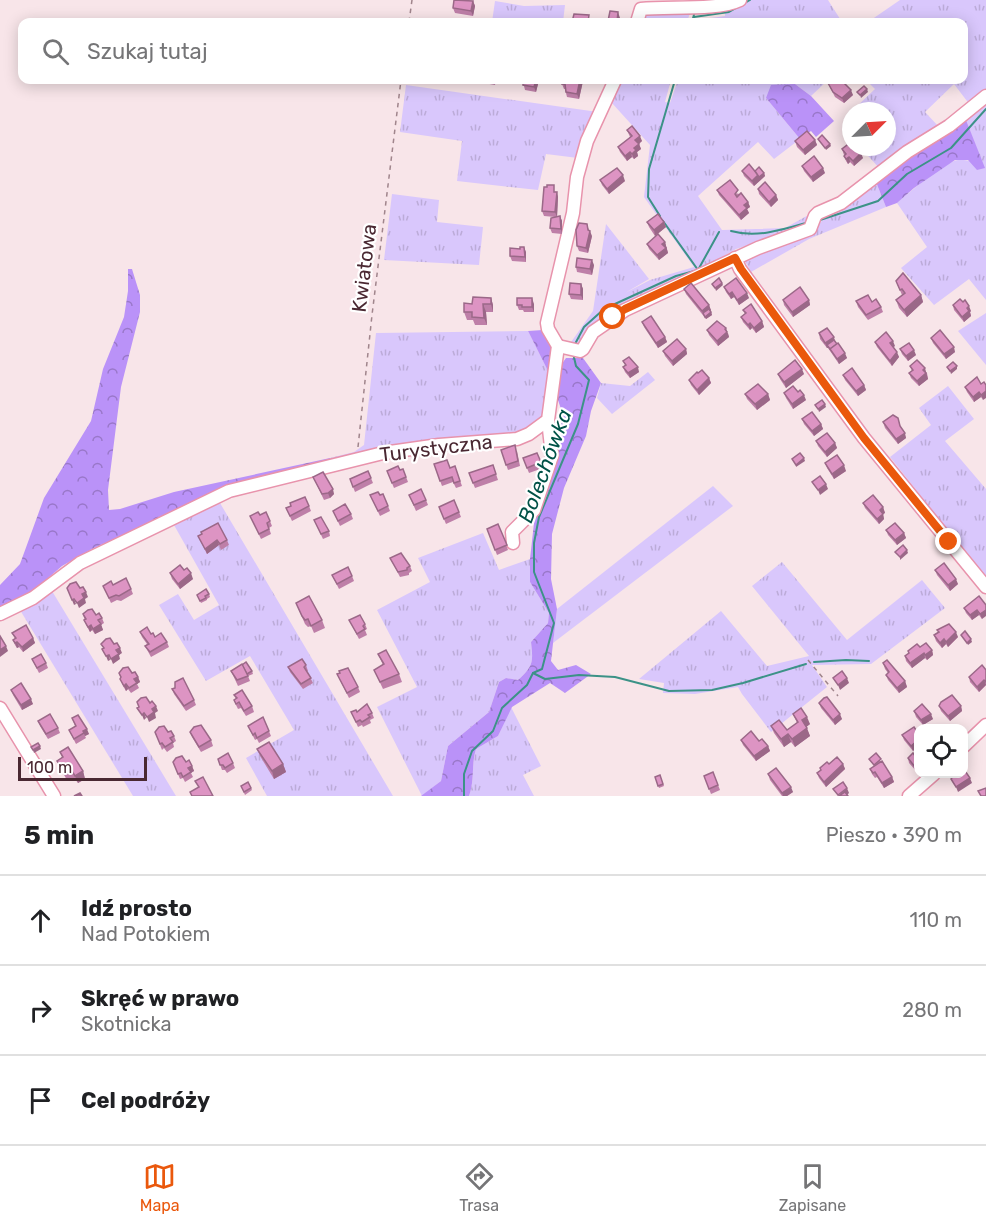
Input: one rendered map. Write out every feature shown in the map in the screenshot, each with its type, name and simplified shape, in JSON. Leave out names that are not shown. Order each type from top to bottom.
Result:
[{"type":"street","points":[[638,18],[641,9],[663,6],[723,5],[740,0]]},
{"type":"street","points":[[613,84],[587,141],[547,323],[548,329],[567,348],[583,349],[593,332],[601,324],[625,309],[735,258],[810,229],[814,216],[841,203],[907,152],[949,126],[986,96]]},
{"type":"street","points":[[735,258],[861,433],[986,587]]},
{"type":"street","points":[[513,543],[512,532],[534,510],[552,456],[548,420],[567,348]]},
{"type":"street","name":"Turystyczna","points":[[0,614],[33,598],[80,564],[229,491],[383,453],[440,445],[517,439],[529,434],[548,420]]},
{"type":"street","points":[[0,708],[54,796]]},
{"type":"street","points":[[968,741],[986,725]]},
{"type":"street","points":[[909,796],[929,778]]},
{"type":"path","points":[[410,18],[412,0]]},
{"type":"path","name":"Kwiatowa","points":[[357,460],[401,84]]},
{"type":"path","points":[[808,660],[838,696]]},
{"type":"green space","points":[[748,0],[828,0],[839,18],[711,18],[725,16],[725,9]]},
{"type":"green space","points":[[900,0],[986,0],[986,94],[970,105],[954,84],[968,84],[968,18],[874,18]]},
{"type":"green space","points":[[495,1],[524,6],[565,5],[563,18],[493,18]]},
{"type":"green space","points":[[691,10],[688,18],[643,18],[647,13]]},
{"type":"green space","points":[[618,84],[670,84],[665,102],[670,103],[677,84],[795,84],[766,98],[800,139],[774,159],[758,142],[698,196],[722,230],[785,228],[814,212],[807,226],[736,249],[703,268],[606,315],[590,328],[581,347],[569,345],[593,311],[606,224],[649,279],[625,293],[650,280],[694,267],[644,197],[650,145],[611,102]]},
{"type":"green space","points":[[795,84],[824,84],[811,96]]},
{"type":"green space","points":[[795,84],[811,96],[834,121],[816,137],[811,131],[800,139],[766,98],[771,85]]},
{"type":"green space","points":[[870,84],[954,84],[925,112],[940,128],[881,170],[868,156],[896,156],[896,102],[861,102],[875,89]]},
{"type":"green space","points":[[406,85],[598,112],[578,158],[546,154],[538,190],[457,181],[462,141],[400,132]]},
{"type":"green space","points":[[986,106],[986,300],[969,279],[934,305],[901,268],[927,247],[897,203],[927,178],[952,162],[965,160],[984,168],[966,120]]},
{"type":"green space","points":[[966,120],[985,168],[977,170],[968,160],[955,160],[914,188],[897,203],[886,207],[876,182],[922,146]]},
{"type":"green space","points":[[876,182],[886,207],[809,239],[751,272],[744,259],[814,231],[830,210]]},
{"type":"green space","points":[[392,194],[439,200],[437,222],[483,227],[479,265],[384,260]]},
{"type":"green space","points":[[128,269],[132,269],[140,295],[140,312],[121,387],[108,490],[109,510],[120,509],[174,492],[330,458],[332,462],[223,491],[94,548],[62,566],[0,620],[0,585],[20,564],[44,498],[91,421],[103,369],[124,317],[128,291]]},
{"type":"green space","points":[[986,313],[986,365],[958,331]]},
{"type":"green space","points":[[543,330],[552,343],[552,373],[548,371],[528,331]]},
{"type":"green space","points":[[528,331],[548,371],[552,373],[544,414],[536,427],[521,434],[332,462],[330,458],[354,452],[364,445],[376,333]]},
{"type":"green space","points":[[566,358],[583,358],[601,383],[591,411],[586,436],[564,488],[552,534],[551,579],[557,609],[551,661],[558,670],[576,665],[591,674],[565,693],[550,683],[512,707],[498,736],[476,749],[469,796],[421,796],[441,781],[448,746],[489,712],[499,682],[506,678],[518,680],[530,667],[531,642],[548,623],[549,613],[530,582],[530,559],[535,514],[554,471],[559,447],[554,424],[561,409],[557,397],[561,365]]},
{"type":"green space","points":[[648,372],[655,380],[612,414],[597,398],[601,383],[630,386]]},
{"type":"green space","points":[[948,386],[974,419],[945,441],[986,489],[986,578],[890,457],[931,425],[919,408]]},
{"type":"green space","points":[[713,486],[733,506],[553,643],[557,609]]},
{"type":"green space","points":[[220,503],[393,796],[267,796],[246,758],[294,730],[250,656],[206,681],[159,605],[178,594],[194,620],[219,605],[174,525]]},
{"type":"green space","points":[[483,533],[499,570],[530,559],[530,582],[549,613],[548,623],[531,642],[530,667],[518,680],[506,678],[499,682],[489,712],[448,746],[441,781],[422,796],[377,707],[417,687],[377,610],[430,582],[418,558]]},
{"type":"green space","points":[[782,562],[847,640],[922,580],[945,608],[871,664],[812,665],[827,687],[771,732],[738,687],[695,694],[663,693],[664,683],[639,679],[721,611],[767,666],[809,656],[752,586]]},
{"type":"green space","points":[[52,591],[176,796],[133,796],[20,610]]},
{"type":"green space","points":[[511,707],[541,766],[523,775],[534,796],[469,796],[476,749],[498,736]]},
{"type":"building","points":[[454,0],[473,1],[471,11],[453,8]]},
{"type":"building","points":[[610,11],[618,12],[617,18],[609,18]]},
{"type":"building","points":[[574,14],[589,15],[589,18],[573,18]]},
{"type":"building","points":[[523,84],[535,84],[534,87]]},
{"type":"building","points":[[565,84],[579,84],[577,94],[566,92]]},
{"type":"building","points":[[829,84],[845,84],[851,90],[842,98],[833,92]]},
{"type":"building","points":[[864,86],[867,89],[860,95],[857,92]]},
{"type":"building","points":[[632,126],[640,136],[635,140],[639,144],[634,148],[636,150],[632,154],[630,152],[625,156],[618,147],[632,136],[627,130]]},
{"type":"building","points":[[807,131],[815,140],[803,150],[795,141]]},
{"type":"building","points":[[822,135],[830,144],[825,148],[818,139]]},
{"type":"building","points":[[814,156],[823,168],[811,177],[802,166]]},
{"type":"building","points":[[844,156],[858,156],[853,161],[849,157],[846,159]]},
{"type":"building","points":[[749,164],[758,175],[752,181],[742,171]]},
{"type":"building","points":[[759,167],[764,173],[759,177],[755,171]]},
{"type":"building","points":[[617,168],[623,175],[607,189],[600,180]]},
{"type":"building","points":[[730,180],[738,190],[735,194],[737,197],[741,193],[748,202],[744,205],[747,208],[739,215],[717,190]]},
{"type":"building","points":[[765,182],[776,195],[769,202],[758,189]]},
{"type":"building","points":[[554,185],[554,192],[557,192],[555,212],[542,211],[544,187]]},
{"type":"building","points":[[658,214],[664,222],[654,230],[647,222]]},
{"type":"building","points":[[560,216],[561,229],[550,228],[551,218]]},
{"type":"building","points":[[579,223],[587,224],[590,231],[586,248],[577,246],[576,230]]},
{"type":"building","points":[[658,234],[665,242],[662,244],[666,248],[657,255],[647,244]]},
{"type":"building","points":[[524,247],[525,257],[510,256],[510,248],[520,249]]},
{"type":"building","points":[[577,258],[592,260],[590,269],[576,267]]},
{"type":"building","points":[[903,273],[921,295],[904,310],[896,300],[905,293],[902,289],[900,290],[896,281]]},
{"type":"building","points":[[719,278],[722,283],[715,288],[712,284]]},
{"type":"building","points":[[736,278],[747,293],[737,300],[732,292],[729,294],[724,287]]},
{"type":"building","points":[[570,283],[581,284],[581,295],[569,294]]},
{"type":"building","points":[[691,283],[709,305],[702,311],[684,289]]},
{"type":"building","points":[[800,287],[809,300],[792,312],[783,300]]},
{"type":"building","points":[[868,295],[872,302],[876,299],[881,307],[866,315],[856,301]]},
{"type":"building","points":[[473,297],[491,298],[491,304],[483,304],[484,318],[472,317],[472,312],[464,312],[464,303],[472,304]]},
{"type":"building","points":[[517,298],[532,298],[532,307],[517,305]]},
{"type":"building","points":[[960,299],[963,302],[965,300],[969,306],[967,308],[969,311],[962,317],[953,305]]},
{"type":"building","points":[[751,304],[762,321],[754,328],[741,317],[746,313],[743,310]]},
{"type":"building","points":[[709,309],[711,312],[705,317],[703,313]]},
{"type":"building","points":[[651,316],[665,337],[656,343],[642,322]]},
{"type":"building","points":[[717,321],[726,328],[727,332],[717,341],[707,330]]},
{"type":"building","points":[[827,328],[834,337],[825,343],[819,333]]},
{"type":"building","points":[[940,330],[954,347],[944,354],[931,338]]},
{"type":"building","points":[[886,332],[897,352],[890,361],[875,342]]},
{"type":"building","points":[[677,339],[686,349],[672,361],[663,351]]},
{"type":"building","points":[[834,340],[837,344],[830,349],[827,345]]},
{"type":"building","points":[[838,343],[845,353],[837,359],[830,349]]},
{"type":"building","points":[[909,343],[914,350],[906,356],[900,349]]},
{"type":"building","points":[[629,357],[638,367],[628,373],[623,367],[626,365],[623,361]]},
{"type":"building","points":[[795,360],[802,369],[784,382],[778,374]]},
{"type":"building","points":[[917,360],[925,368],[923,370],[926,373],[917,381],[909,373],[913,370],[910,366]]},
{"type":"building","points":[[953,362],[957,366],[950,371],[947,367]]},
{"type":"building","points":[[852,368],[864,385],[856,391],[843,375]]},
{"type":"building","points":[[702,370],[709,378],[697,390],[689,380]]},
{"type":"building","points":[[977,377],[981,384],[984,382],[986,385],[986,391],[981,395],[979,392],[973,397],[965,387]]},
{"type":"building","points":[[758,384],[768,394],[755,404],[745,394]]},
{"type":"building","points":[[793,386],[804,395],[792,404],[784,393]]},
{"type":"building","points":[[822,400],[825,404],[818,409],[815,405]]},
{"type":"building","points":[[812,412],[821,424],[812,431],[802,419]]},
{"type":"building","points":[[893,415],[898,418],[905,433],[896,439],[883,422]]},
{"type":"building","points":[[827,433],[835,443],[825,452],[816,441]]},
{"type":"building","points":[[515,445],[518,461],[506,465],[501,450]]},
{"type":"building","points":[[537,453],[541,462],[527,468],[523,458]]},
{"type":"building","points":[[800,453],[804,458],[796,465],[792,459]]},
{"type":"building","points":[[837,455],[844,465],[832,474],[825,463]]},
{"type":"building","points":[[447,460],[450,468],[455,466],[460,481],[454,483],[452,477],[440,481],[434,464]]},
{"type":"building","points":[[493,465],[496,474],[473,483],[469,473]]},
{"type":"building","points":[[398,466],[400,470],[403,469],[406,477],[392,483],[387,471]]},
{"type":"building","points":[[368,471],[371,478],[353,487],[350,479]]},
{"type":"building","points":[[323,472],[333,489],[322,494],[313,477]]},
{"type":"building","points":[[820,476],[826,484],[818,490],[812,482]]},
{"type":"building","points":[[421,489],[426,500],[414,505],[409,495]]},
{"type":"building","points":[[378,492],[380,495],[383,494],[388,506],[378,511],[370,495]]},
{"type":"building","points":[[873,495],[883,507],[880,510],[883,514],[877,519],[863,503]]},
{"type":"building","points":[[305,497],[309,506],[290,516],[286,508],[291,506],[290,503]]},
{"type":"building","points":[[454,500],[459,512],[444,519],[439,507]]},
{"type":"building","points":[[345,504],[351,514],[338,521],[333,511]]},
{"type":"building","points":[[258,512],[260,515],[266,512],[270,521],[267,523],[269,529],[259,534],[250,516]]},
{"type":"building","points":[[321,517],[329,531],[321,534],[314,520]]},
{"type":"building","points":[[218,523],[227,540],[220,544],[217,540],[205,549],[198,536]]},
{"type":"building","points":[[895,523],[904,533],[895,540],[886,530]]},
{"type":"building","points":[[498,524],[507,545],[495,550],[487,529]]},
{"type":"building","points":[[903,545],[907,550],[900,557],[895,552]]},
{"type":"building","points":[[401,553],[410,566],[407,570],[398,572],[390,558]]},
{"type":"building","points":[[944,563],[956,579],[948,585],[935,570]]},
{"type":"building","points":[[180,565],[191,573],[178,584],[170,573]]},
{"type":"building","points":[[348,567],[352,576],[337,584],[332,575]]},
{"type":"building","points":[[126,578],[131,589],[119,596],[109,598],[103,586],[111,581],[113,585]]},
{"type":"building","points":[[76,582],[86,592],[82,594],[84,598],[77,603],[74,599],[72,600],[67,588]]},
{"type":"building","points":[[206,589],[209,594],[200,601],[197,595]]},
{"type":"building","points":[[309,596],[322,620],[311,626],[308,619],[305,620],[302,616],[296,603]]},
{"type":"building","points":[[979,596],[986,605],[986,610],[980,614],[977,610],[970,615],[964,608]]},
{"type":"building","points":[[92,609],[102,618],[98,620],[101,624],[93,629],[91,625],[88,627],[83,614]]},
{"type":"building","points":[[360,615],[365,629],[357,634],[349,620]]},
{"type":"building","points":[[949,624],[956,632],[946,642],[944,639],[940,643],[934,635],[939,632],[937,630]]},
{"type":"building","points":[[26,625],[33,638],[22,647],[17,642],[15,643],[13,640],[16,638],[12,633]]},
{"type":"building","points":[[147,627],[155,637],[161,633],[167,642],[150,652],[145,646],[149,644],[140,632]]},
{"type":"building","points":[[965,631],[971,639],[967,643],[961,635]]},
{"type":"building","points":[[0,636],[6,646],[0,650]]},
{"type":"building","points":[[110,638],[120,648],[116,650],[119,654],[111,659],[109,655],[106,656],[101,644]]},
{"type":"building","points":[[926,643],[932,650],[910,663],[905,656],[909,653],[908,651],[917,644],[920,647]]},
{"type":"building","points":[[386,650],[399,674],[380,682],[374,670],[384,664],[378,654]]},
{"type":"building","points":[[41,654],[46,663],[37,668],[32,659]]},
{"type":"building","points":[[302,659],[311,678],[301,684],[288,667]]},
{"type":"building","points":[[887,660],[905,681],[897,688],[886,675],[889,672],[883,663]]},
{"type":"building","points":[[246,662],[252,671],[247,674],[242,665]]},
{"type":"building","points":[[242,664],[248,676],[237,680],[231,671]]},
{"type":"building","points":[[982,665],[986,670],[986,682],[984,680],[977,687],[969,677]]},
{"type":"building","points":[[128,667],[138,677],[134,679],[137,683],[129,688],[126,684],[124,686],[119,673],[123,668]]},
{"type":"building","points":[[348,668],[358,687],[347,693],[337,674]]},
{"type":"building","points":[[842,671],[847,678],[838,685],[833,678]]},
{"type":"building","points":[[183,678],[194,700],[184,706],[172,689],[175,688],[175,682]]},
{"type":"building","points":[[21,683],[31,699],[21,705],[11,690]]},
{"type":"building","points":[[242,690],[252,706],[244,711],[239,702],[236,704],[234,700],[237,698],[234,695]]},
{"type":"building","points":[[952,695],[961,706],[948,716],[939,706]]},
{"type":"building","points":[[146,697],[156,706],[152,709],[154,712],[147,717],[144,713],[142,715],[137,708],[139,707],[137,702]]},
{"type":"building","points":[[827,697],[840,714],[833,720],[819,703]]},
{"type":"building","points":[[367,704],[372,713],[368,715],[370,717],[362,722],[360,720],[356,722],[351,712],[356,710],[357,712]]},
{"type":"building","points":[[922,704],[931,714],[921,720],[914,711]]},
{"type":"building","points":[[801,708],[807,717],[802,720],[807,728],[792,739],[788,734],[781,739],[771,726],[779,720],[787,730],[798,722],[793,714]]},
{"type":"building","points":[[50,714],[58,728],[46,734],[38,721]]},
{"type":"building","points":[[78,715],[87,729],[74,739],[69,730],[76,726],[72,718]]},
{"type":"building","points":[[263,717],[269,731],[257,738],[248,726]]},
{"type":"building","points":[[201,725],[211,740],[199,747],[190,732],[194,727]]},
{"type":"building","points":[[164,726],[174,736],[170,738],[173,742],[165,747],[162,743],[160,744],[155,732],[159,727]]},
{"type":"building","points":[[914,727],[914,743],[911,746],[902,735]]},
{"type":"building","points":[[751,731],[759,741],[762,739],[768,746],[754,756],[741,740]]},
{"type":"building","points":[[269,742],[283,764],[272,771],[257,749]]},
{"type":"building","points":[[38,743],[40,746],[33,750],[31,747]]},
{"type":"building","points":[[68,747],[83,771],[75,776],[72,771],[65,773],[57,761],[63,757],[60,752]]},
{"type":"building","points":[[228,753],[233,763],[225,768],[220,765],[218,759]]},
{"type":"building","points":[[876,753],[881,759],[874,765],[869,759]]},
{"type":"building","points":[[913,753],[914,766],[908,758]]},
{"type":"building","points":[[182,756],[186,762],[189,760],[192,766],[188,768],[191,772],[183,777],[181,773],[178,774],[173,762]]},
{"type":"building","points":[[837,757],[843,764],[824,782],[817,773],[827,762],[829,764]]},
{"type":"building","points":[[882,761],[892,777],[882,783],[875,772],[873,773],[870,769]]},
{"type":"building","points":[[776,768],[791,787],[782,793],[768,774]]},
{"type":"building","points":[[713,772],[718,785],[709,789],[704,776]]},
{"type":"building","points":[[660,775],[663,784],[658,786],[655,777]]},
{"type":"building","points":[[968,775],[970,778],[956,787],[951,779],[968,778]]},
{"type":"building","points":[[203,777],[213,796],[192,796],[190,792],[199,787],[195,781]]},
{"type":"building","points":[[248,782],[251,788],[244,792],[241,786]]},
{"type":"building","points":[[843,782],[847,788],[838,795],[833,789]]},
{"type":"building","points":[[986,788],[986,796],[981,796],[978,791]]},
{"type":"waterway","points":[[694,17],[729,12],[750,0]]},
{"type":"waterway","points":[[693,18],[695,11]]},
{"type":"waterway","points":[[660,216],[648,197],[649,169],[674,84]]},
{"type":"waterway","name":"Bolechówka","points":[[817,221],[878,201],[907,174],[951,148],[986,109]]},
{"type":"waterway","points":[[663,221],[698,270]]},
{"type":"waterway","name":"Bolechówka","points":[[731,231],[750,234],[806,223]]},
{"type":"waterway","name":"Bolechówka","points":[[575,344],[584,327],[604,309],[676,276],[698,270],[719,232]]},
{"type":"waterway","name":"Bolechówka","points":[[464,796],[464,774],[472,751],[493,731],[502,708],[527,685],[533,673],[542,669],[554,623],[534,572],[534,543],[539,517],[578,424],[589,380],[576,366],[573,353]]},
{"type":"waterway","points":[[814,662],[869,661]]},
{"type":"waterway","points":[[533,673],[545,679],[579,675],[615,677],[669,691],[712,690],[806,664]]},
{"type":"route","points":[[613,317],[625,309],[735,258],[872,448],[949,542]]}]
